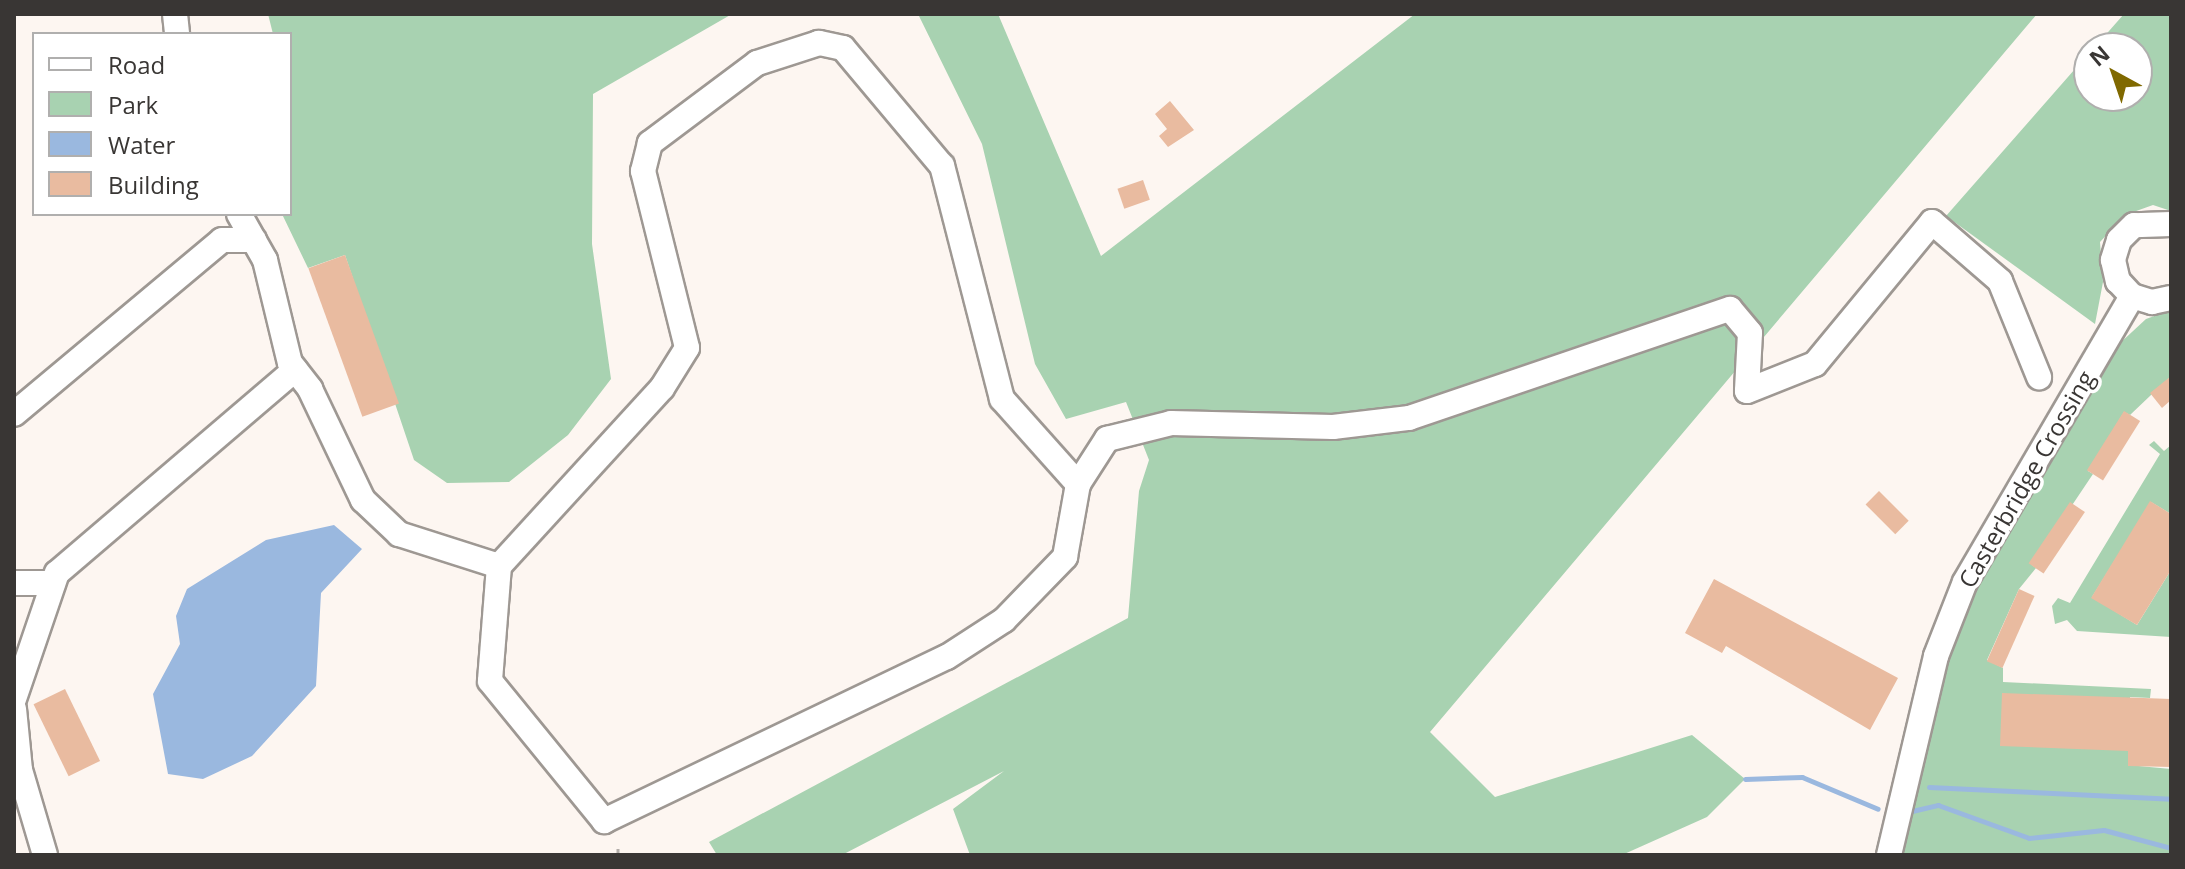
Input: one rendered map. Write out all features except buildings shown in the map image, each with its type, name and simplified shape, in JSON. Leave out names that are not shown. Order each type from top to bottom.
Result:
[{"type":"street","points":[[1078,484],[1002,399],[942,166],[843,48],[819,43],[757,63],[650,143],[643,171],[687,348],[662,388],[499,566],[490,681],[604,821],[947,657],[1004,620],[1065,557],[1078,484],[1107,439],[1171,423],[1333,427],[1409,418],[1730,309],[1750,333],[1747,391],[1815,364],[1932,222],[2000,281],[2039,377]]},
{"type":"street","points":[[240,216],[254,240],[295,370],[363,500],[399,534],[499,566]]},
{"type":"street","points":[[2171,224],[2144,221],[2119,240],[2114,271],[2132,296],[2152,302],[2171,298]]},
{"type":"street","points":[[14,414],[222,240],[254,240]]},
{"type":"street","name":"Casterbridge Crossing","points":[[1889,855],[1936,656],[1965,582],[2132,296]]},
{"type":"street","points":[[14,699],[57,573],[295,370]]},
{"type":"street","points":[[14,583],[53,583]]},
{"type":"street","points":[[14,709],[20,770],[45,855]]},
{"type":"path","points":[[618,848],[618,855]]},
{"type":"green space","points":[[268,14],[732,14],[593,94],[592,244],[611,379],[568,435],[509,482],[447,483],[414,460],[345,255],[308,268],[283,216],[292,216],[292,32],[272,32]]},
{"type":"green space","points":[[918,14],[998,14],[1101,256],[1415,14],[2037,14],[1430,732],[1495,797],[1692,735],[1745,779],[1707,817],[1622,855],[970,855],[953,809],[1004,771],[842,855],[717,855],[709,842],[1128,618],[1139,491],[1149,460],[1126,402],[1066,419],[1035,364],[982,144]]},
{"type":"green space","points":[[2124,14],[2171,14],[2171,211],[2153,205],[2125,215],[2100,242],[2103,282],[2095,324],[1946,216],[2073,71],[2073,112],[2153,112],[2153,32],[2108,32]]},
{"type":"green space","points":[[2171,310],[2171,376],[2130,415],[2124,412],[2088,471],[2093,474],[2032,565],[2036,568],[2019,589],[1987,660],[2003,668],[2003,682],[2151,689],[2150,698],[2130,697],[2128,765],[2171,769],[2171,855],[1889,855],[1950,649],[1979,577],[2119,344],[2146,319]]},
{"type":"green space","points":[[2154,441],[2164,451],[2171,445],[2171,514],[2151,502],[2092,597],[2137,625],[2171,570],[2171,637],[2077,631],[2067,620],[2055,624],[2052,606],[2058,598],[2070,603],[2160,454],[2149,445]]},
{"type":"water","points":[[334,525],[362,549],[321,593],[316,686],[252,756],[203,779],[168,774],[153,694],[180,644],[176,616],[187,589],[266,540]]},
{"type":"waterway","points":[[1745,779],[1802,777],[1878,809]]},
{"type":"waterway","points":[[1929,787],[2171,799]]},
{"type":"waterway","points":[[1912,811],[1938,805],[2029,838],[2104,830],[2171,848]]}]
